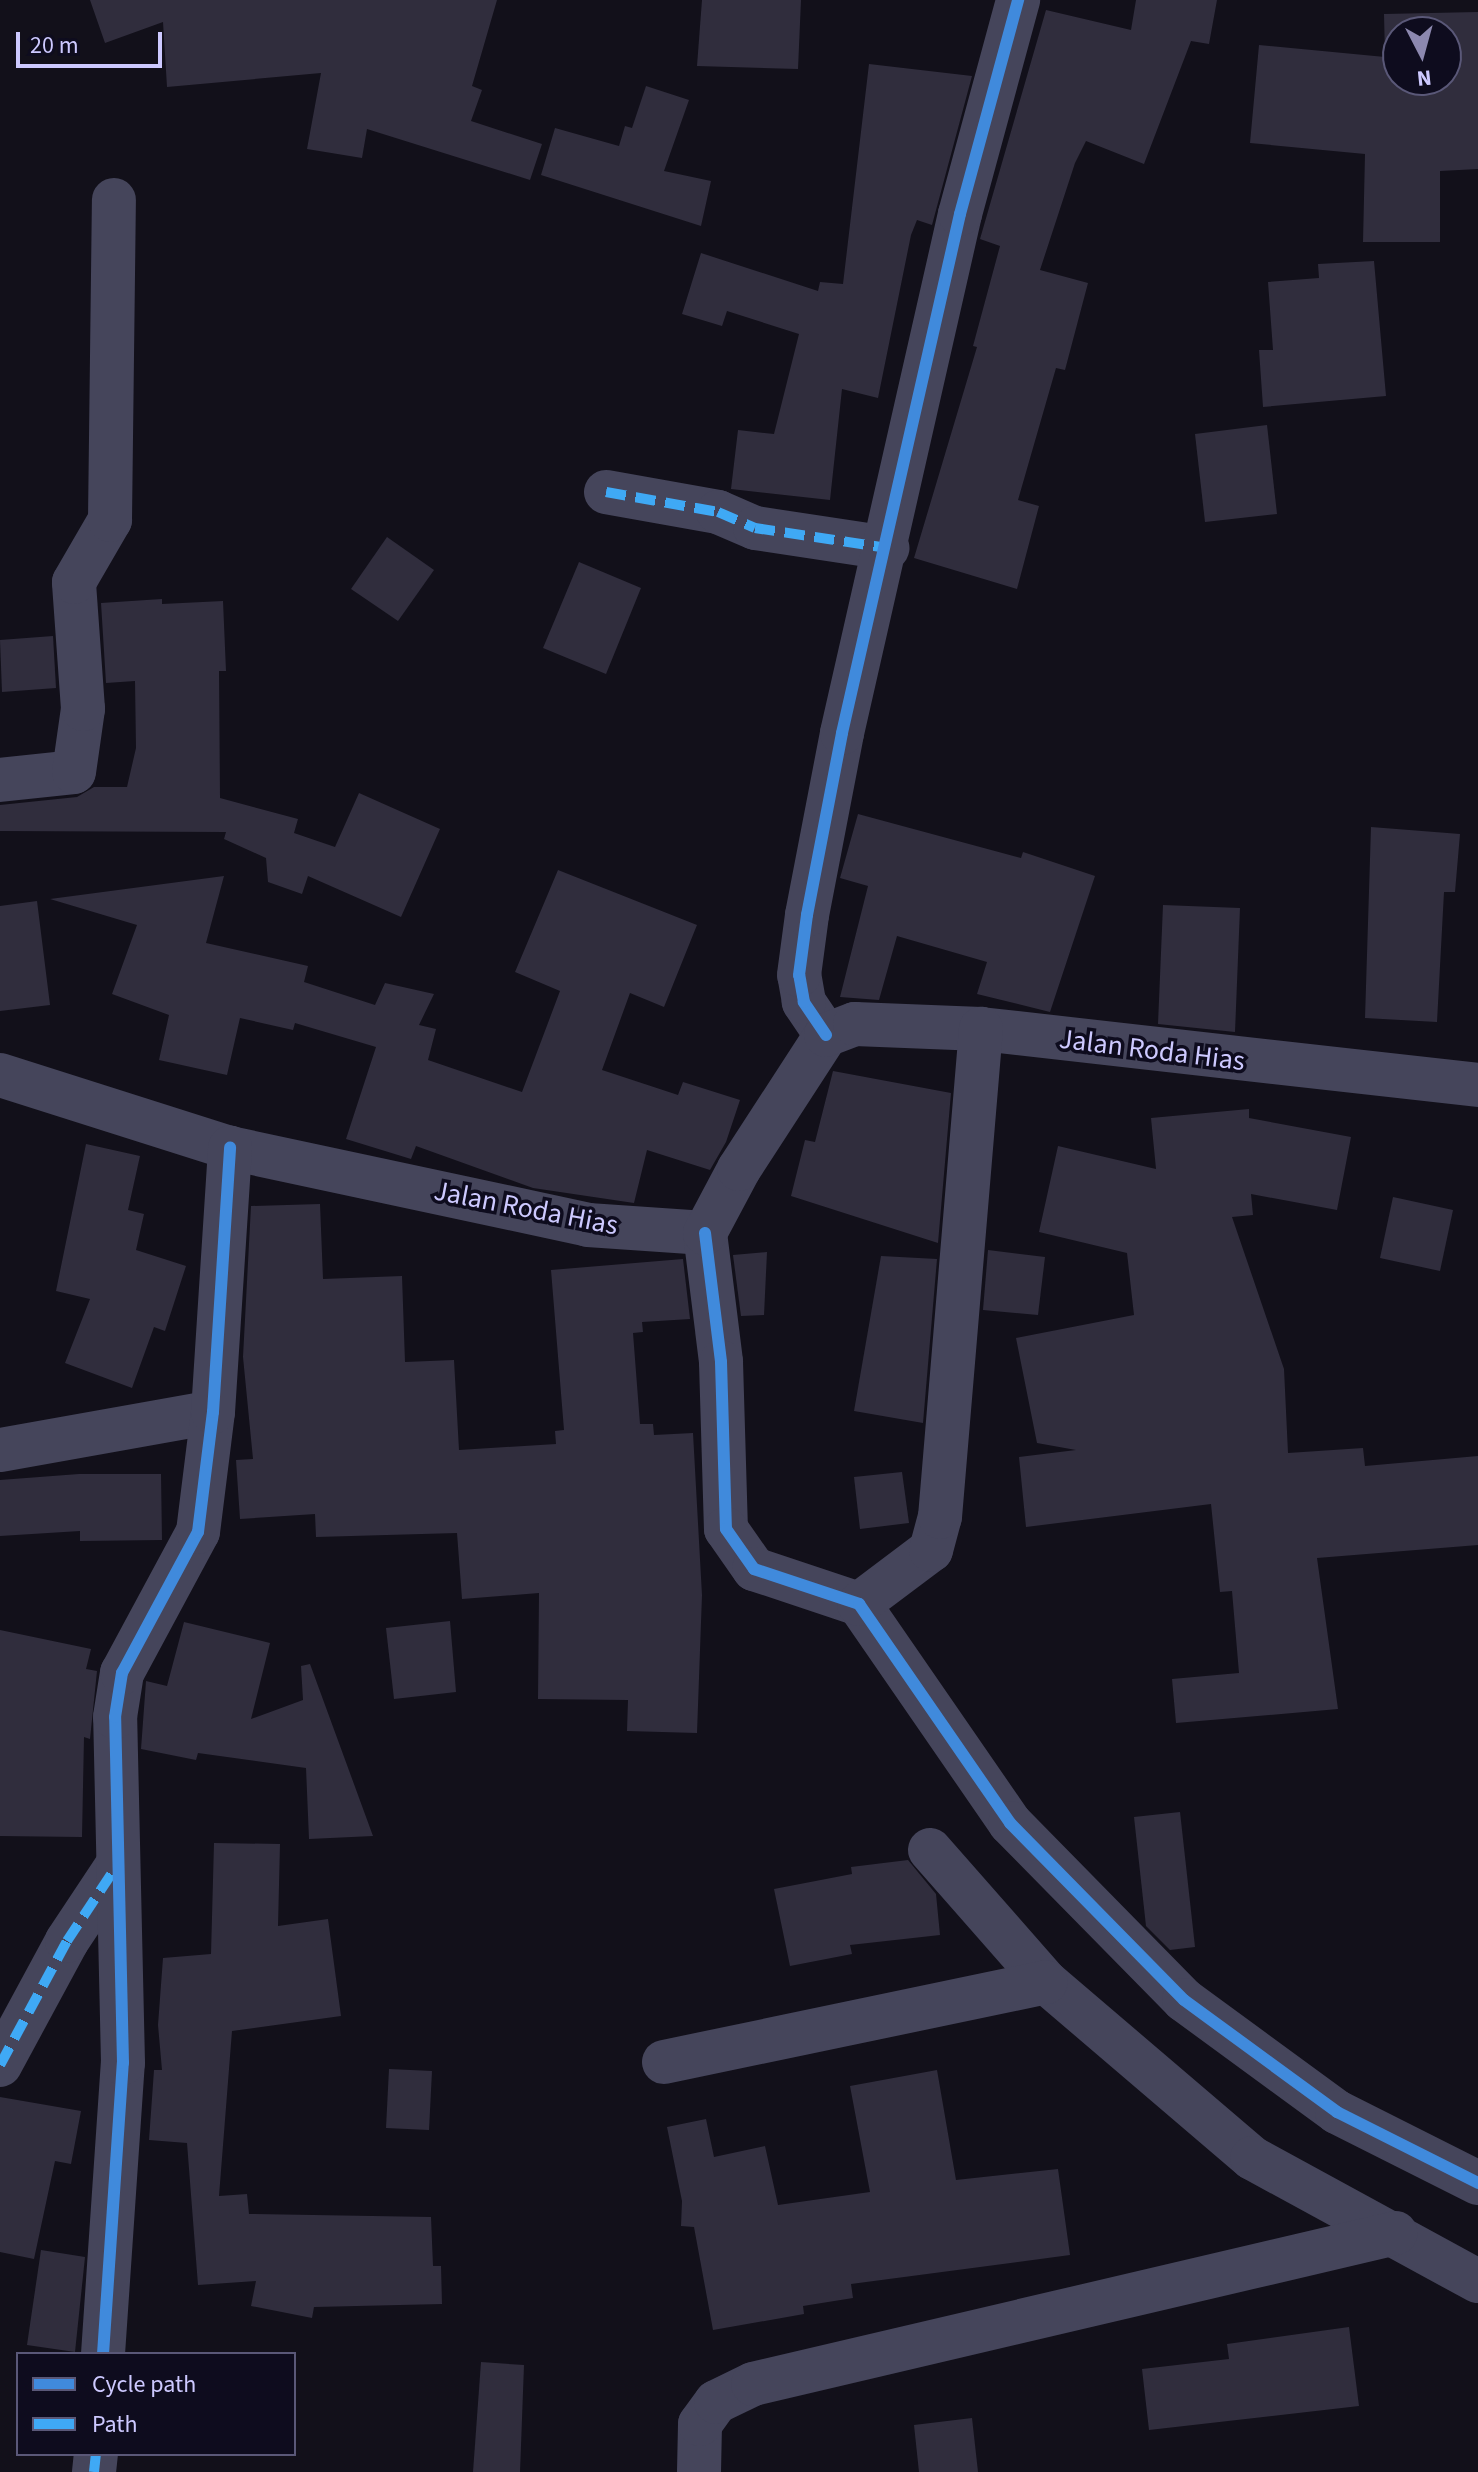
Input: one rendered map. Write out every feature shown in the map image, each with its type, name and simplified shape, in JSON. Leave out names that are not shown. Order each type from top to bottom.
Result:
[{"type":"street","points":[[1018,0],[960,214],[888,548],[842,733],[799,975],[804,1002],[826,1035],[739,1169],[705,1233],[721,1362],[726,1529],[754,1569],[859,1604],[1010,1823],[1184,2000],[1337,2112],[1478,2183]]},
{"type":"street","points":[[0,780],[74,772],[83,709],[74,582],[110,520],[114,200]]},
{"type":"street","points":[[606,492],[718,512],[755,528],[888,548]]},
{"type":"street","name":"Jalan Roda Hias","points":[[826,1035],[839,1027],[875,1021],[981,1029],[1478,1085]]},
{"type":"street","points":[[859,1604],[931,1550],[940,1517],[981,1029]]},
{"type":"street","name":"Jalan Roda Hias","points":[[0,1075],[230,1148],[588,1225],[705,1233]]},
{"type":"street","points":[[103,2352],[123,2063],[115,1717],[122,1673],[198,1532],[213,1412],[230,1148]]},
{"type":"street","points":[[0,1450],[213,1412]]},
{"type":"street","points":[[930,1850],[1046,1982],[1252,2158],[1396,2233],[1478,2281]]},
{"type":"street","points":[[0,2065],[67,1941],[118,1864]]},
{"type":"street","points":[[664,2062],[1046,1982]]},
{"type":"street","points":[[699,2472],[700,2424],[716,2402],[753,2384],[1396,2233]]},
{"type":"building","points":[[90,0],[497,0],[472,86],[482,90],[471,121],[542,144],[530,180],[367,129],[362,158],[307,149],[321,73],[167,87],[163,22],[105,43]]},
{"type":"building","points":[[702,0],[801,0],[798,69],[697,66]]},
{"type":"building","points":[[1136,0],[1217,0],[1209,44],[1191,41],[1144,164],[1086,141],[1075,163],[1040,270],[1088,283],[1065,370],[1056,368],[1018,500],[1039,506],[1017,589],[914,558],[977,347],[973,346],[1000,246],[980,239],[1046,10],[1131,30]]},
{"type":"building","points":[[1478,12],[1478,169],[1440,171],[1440,242],[1363,242],[1365,154],[1250,143],[1259,45],[1382,57],[1382,96],[1462,96],[1462,16],[1384,16]]},
{"type":"building","points":[[869,64],[972,76],[932,225],[917,220],[911,235],[878,398],[842,389],[830,500],[731,489],[738,430],[774,434],[799,334],[727,311],[722,326],[682,314],[701,253],[818,291],[820,282],[843,284]]},
{"type":"building","points":[[646,86],[689,100],[664,171],[711,181],[701,226],[541,175],[555,128],[619,146],[625,126],[632,128]]},
{"type":"building","points":[[1374,261],[1386,396],[1263,407],[1259,350],[1273,350],[1268,282],[1319,278],[1318,264]]},
{"type":"building","points":[[1267,425],[1277,514],[1205,522],[1195,434]]},
{"type":"building","points":[[387,537],[434,570],[398,621],[351,589]]},
{"type":"building","points":[[579,562],[641,588],[606,674],[543,648]]},
{"type":"building","points":[[162,599],[162,604],[223,601],[226,671],[219,671],[220,798],[298,819],[294,833],[335,847],[359,793],[440,829],[401,917],[308,876],[302,894],[268,882],[266,858],[224,839],[226,832],[0,831],[0,805],[77,797],[94,787],[127,787],[136,748],[135,681],[106,683],[101,603]]},
{"type":"building","points":[[53,636],[56,688],[2,692],[0,640]]},
{"type":"building","points":[[858,814],[1021,858],[1023,852],[1095,876],[1050,1012],[977,994],[987,962],[897,936],[879,1000],[840,997],[868,886],[840,878]]},
{"type":"building","points":[[1371,827],[1460,834],[1455,892],[1444,892],[1437,1022],[1365,1018]]},
{"type":"building","points":[[558,870],[697,925],[664,1007],[630,993],[602,1070],[678,1095],[683,1082],[740,1100],[726,1142],[710,1170],[647,1150],[634,1203],[533,1188],[416,1146],[411,1159],[346,1139],[376,1047],[295,1023],[293,1030],[240,1018],[227,1075],[159,1060],[169,1015],[112,994],[137,925],[50,899],[224,876],[206,943],[308,966],[304,982],[375,1005],[385,983],[434,994],[419,1025],[436,1029],[428,1060],[522,1092],[560,991],[515,972]]},
{"type":"building","points":[[37,901],[50,1005],[0,1011],[0,906]]},
{"type":"building","points":[[1163,905],[1240,908],[1235,1032],[1158,1024]]},
{"type":"building","points":[[833,1071],[951,1093],[938,1243],[791,1196],[805,1140],[815,1142]]},
{"type":"building","points":[[1249,1109],[1249,1118],[1351,1137],[1337,1210],[1251,1194],[1253,1215],[1232,1217],[1284,1369],[1288,1453],[1363,1448],[1365,1466],[1478,1456],[1478,1545],[1317,1558],[1338,1709],[1176,1723],[1172,1679],[1239,1673],[1232,1591],[1220,1592],[1211,1504],[1026,1527],[1019,1457],[1076,1450],[1037,1443],[1016,1338],[1134,1315],[1127,1253],[1039,1232],[1058,1146],[1156,1169],[1151,1118]]},
{"type":"building","points":[[86,1144],[140,1156],[128,1210],[144,1214],[136,1250],[186,1266],[165,1331],[154,1327],[132,1388],[65,1363],[90,1299],[56,1291]]},
{"type":"building","points":[[1393,1197],[1453,1210],[1440,1271],[1380,1258]]},
{"type":"building","points":[[320,1204],[323,1279],[402,1276],[405,1362],[454,1360],[459,1450],[556,1444],[555,1431],[564,1430],[551,1270],[683,1259],[690,1319],[642,1322],[643,1332],[633,1333],[640,1424],[653,1424],[654,1435],[693,1433],[702,1595],[697,1733],[627,1731],[628,1700],[538,1699],[539,1593],[462,1599],[457,1533],[316,1537],[315,1514],[240,1519],[236,1460],[253,1459],[243,1357],[251,1206]]},
{"type":"building","points":[[988,1250],[1045,1257],[1038,1315],[983,1310]]},
{"type":"building","points":[[767,1252],[764,1315],[741,1316],[733,1255]]},
{"type":"building","points":[[881,1256],[937,1259],[923,1423],[854,1411]]},
{"type":"building","points":[[902,1472],[909,1523],[860,1529],[854,1477]]},
{"type":"building","points":[[79,1474],[161,1474],[162,1540],[80,1541],[80,1531],[0,1536],[0,1480]]},
{"type":"building","points":[[450,1621],[456,1692],[394,1699],[386,1628]]},
{"type":"building","points":[[184,1622],[270,1643],[251,1719],[303,1700],[301,1666],[310,1664],[373,1836],[309,1839],[306,1768],[198,1753],[196,1760],[141,1749],[146,1681],[167,1686]]},
{"type":"building","points":[[0,1630],[91,1649],[86,1669],[97,1671],[90,1739],[84,1737],[82,1837],[0,1836]]},
{"type":"building","points":[[1180,1812],[1195,1947],[1170,1950],[1146,1926],[1134,1817]]},
{"type":"building","points":[[214,1843],[280,1844],[278,1926],[328,1919],[341,2016],[232,2031],[219,2196],[247,2194],[249,2214],[431,2217],[433,2266],[441,2266],[442,2304],[314,2307],[312,2318],[251,2306],[256,2281],[198,2285],[187,2143],[149,2140],[154,2070],[162,2070],[158,2025],[163,1958],[211,1954]]},
{"type":"building","points":[[908,1860],[936,1894],[940,1935],[850,1945],[852,1954],[790,1966],[774,1889],[852,1874],[851,1867]]},
{"type":"building","points":[[389,2069],[432,2071],[429,2130],[386,2128]]},
{"type":"building","points":[[937,2070],[956,2180],[1058,2169],[1070,2255],[851,2284],[853,2298],[803,2306],[804,2314],[713,2330],[694,2227],[681,2226],[682,2201],[667,2127],[706,2119],[714,2157],[765,2146],[778,2205],[870,2192],[850,2086]]},
{"type":"building","points":[[0,2097],[81,2111],[71,2164],[55,2161],[34,2259],[0,2252]]},
{"type":"building","points":[[41,2250],[85,2257],[75,2352],[27,2345]]},
{"type":"building","points":[[1349,2327],[1359,2406],[1149,2430],[1142,2369],[1229,2359],[1227,2344]]},
{"type":"building","points":[[481,2362],[524,2365],[520,2472],[473,2472]]},
{"type":"building","points":[[972,2418],[978,2472],[919,2472],[914,2425]]},
{"type":"marked path","points":[[606,492],[718,512],[755,528],[888,548]]},
{"type":"marked path","points":[[0,2065],[67,1941],[116,1867]]},
{"type":"marked path","points":[[94,2472],[96,2456]]},
{"type":"cycle path","points":[[826,1035],[804,1002],[799,975],[807,915],[842,733],[960,214],[1018,0]]},
{"type":"cycle path","points":[[103,2352],[123,2063],[115,1717],[122,1673],[198,1532],[213,1412],[230,1148]]},
{"type":"cycle path","points":[[705,1233],[721,1362],[726,1529],[754,1569],[859,1604],[1010,1823],[1184,2000],[1337,2112],[1478,2183]]}]
